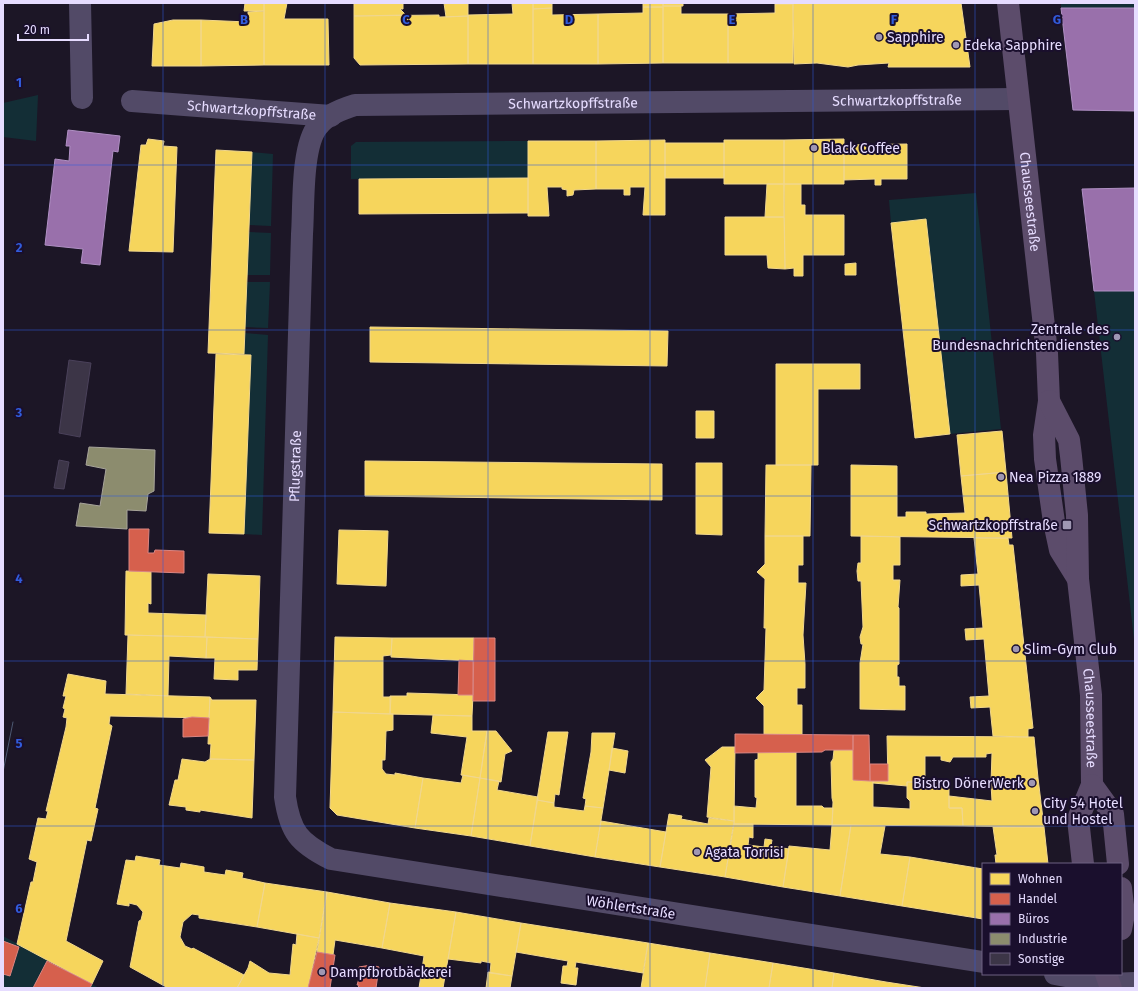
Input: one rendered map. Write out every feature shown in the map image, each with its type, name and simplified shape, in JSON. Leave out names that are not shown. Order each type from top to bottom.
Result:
[{"type":"main road","name":"Chausseestraße","points":[[1008,3],[1047,353],[1049,400],[1068,440],[1077,515],[1078,579],[1091,695],[1092,785],[1078,819],[1082,863]]},
{"type":"main road","name":"Chausseestraße","points":[[1092,785],[1113,814],[1118,863]]},
{"type":"main road","points":[[1122,897],[1124,914],[1122,924]]},
{"type":"street","points":[[80,3],[82,98]]},
{"type":"street","name":"Schwartzkopffstraße","points":[[132,101],[331,116],[341,110],[359,105],[1018,99]]},
{"type":"street","name":"Pflugstraße","points":[[292,825],[287,812],[285,797],[303,227],[308,146],[311,136],[318,125],[331,116]]},
{"type":"street","name":"Wöhlertstraße","points":[[292,825],[300,838],[310,848],[331,859],[982,962]]},
{"type":"street","points":[[1064,975],[1135,984]]},
{"type":"shaded area","points":[[1061,3],[1135,3],[1135,8],[1061,8]]},
{"type":"shaded area","points":[[38,95],[36,141],[3,137],[3,103]]},
{"type":"shaded area","points":[[528,141],[528,178],[351,179],[351,146],[356,142]]},
{"type":"shaded area","points":[[252,152],[273,154],[271,226],[249,225]]},
{"type":"shaded area","points":[[976,193],[1001,429],[950,434],[891,223],[889,200]]},
{"type":"shaded area","points":[[249,232],[271,233],[270,275],[247,275]]},
{"type":"shaded area","points":[[247,282],[270,282],[268,328],[245,327]]},
{"type":"shaded area","points":[[1094,291],[1135,291],[1135,648],[1132,622]]},
{"type":"shaded area","points":[[245,333],[268,335],[262,535],[244,534],[251,355],[244,354]]},
{"type":"shaded area","points":[[3,936],[99,988],[3,988]]},
{"type":"building: Wohnen","points":[[245,3],[264,3],[264,11],[244,11]]},
{"type":"building: Wohnen","points":[[264,3],[287,3],[284,19],[328,19],[329,65],[264,65]]},
{"type":"building: Wohnen","points":[[354,3],[403,3],[403,9],[400,9],[406,15],[354,16]]},
{"type":"building: Wohnen","points":[[444,3],[468,3],[468,16],[446,17]]},
{"type":"building: Wohnen","points":[[512,3],[533,3],[533,64],[468,64],[468,15],[513,14]]},
{"type":"building: Wohnen","points":[[533,3],[552,3],[552,8],[533,9]]},
{"type":"building: Wohnen","points":[[643,3],[663,3],[663,7],[643,7]]},
{"type":"building: Wohnen","points":[[663,3],[683,3],[683,6],[663,6]]},
{"type":"building: Wohnen","name":"Sapphire","points":[[793,3],[961,3],[970,67],[888,67],[889,63],[848,67],[817,63],[794,64]]},
{"type":"building: Wohnen","points":[[775,4],[793,4],[793,63],[728,63],[728,14],[775,13]]},
{"type":"building: Wohnen","points":[[663,6],[681,6],[681,14],[728,14],[728,63],[663,63]]},
{"type":"building: Wohnen","points":[[643,7],[663,7],[663,63],[598,64],[598,14],[643,13]]},
{"type":"building: Wohnen","points":[[552,8],[552,15],[598,14],[598,64],[533,64],[533,9]]},
{"type":"building: Wohnen","points":[[264,11],[264,65],[201,66],[201,20],[248,22],[248,12]]},
{"type":"building: Wohnen","points":[[439,15],[439,17],[468,16],[468,64],[360,65],[354,58],[354,16]]},
{"type":"building: Wohnen","points":[[173,20],[201,20],[201,66],[152,66],[154,24]]},
{"type":"building: Wohnen","points":[[148,139],[164,141],[163,146],[177,147],[173,252],[129,251],[141,145],[146,145]]},
{"type":"building: Wohnen","points":[[844,139],[844,184],[784,184],[784,140]]},
{"type":"building: Wohnen","points":[[665,140],[665,215],[643,215],[645,187],[630,187],[630,195],[624,195],[624,189],[596,189],[596,141]]},
{"type":"building: Wohnen","points":[[724,140],[784,140],[784,184],[724,184]]},
{"type":"building: Wohnen","points":[[528,141],[596,141],[596,189],[574,190],[573,195],[567,196],[567,190],[562,189],[562,187],[547,187],[549,216],[528,216]]},
{"type":"building: Wohnen","points":[[665,143],[724,143],[724,178],[665,178]]},
{"type":"building: Wohnen","points":[[907,144],[907,179],[881,179],[881,185],[875,185],[875,179],[844,180],[844,145]]},
{"type":"building: Wohnen","points":[[216,150],[252,152],[244,354],[208,353]]},
{"type":"building: Wohnen","points":[[528,178],[528,213],[359,214],[359,179]]},
{"type":"building: Wohnen","points":[[767,184],[784,184],[784,217],[765,217]]},
{"type":"building: Wohnen","points":[[784,184],[801,184],[801,205],[805,205],[805,215],[844,215],[844,255],[803,255],[803,276],[794,276],[794,268],[785,269]]},
{"type":"building: Wohnen","points":[[725,217],[784,217],[785,269],[768,268],[767,255],[725,255]]},
{"type":"building: Wohnen","points":[[926,219],[950,434],[915,438],[891,223]]},
{"type":"building: Wohnen","points":[[856,263],[856,275],[845,275],[845,264]]},
{"type":"building: Wohnen","points":[[370,327],[668,331],[667,366],[370,362]]},
{"type":"building: Wohnen","points":[[216,354],[251,355],[244,534],[209,533]]},
{"type":"building: Wohnen","points":[[776,364],[860,364],[860,389],[818,389],[818,465],[776,465]]},
{"type":"building: Wohnen","points":[[696,411],[714,411],[714,438],[696,438]]},
{"type":"building: Wohnen","points":[[1002,431],[1006,472],[961,476],[957,435]]},
{"type":"building: Wohnen","points":[[365,461],[662,464],[662,500],[365,496]]},
{"type":"building: Wohnen","points":[[696,463],[722,463],[722,535],[696,534]]},
{"type":"building: Wohnen","points":[[766,465],[811,465],[810,536],[765,536]]},
{"type":"building: Wohnen","points":[[851,465],[897,466],[897,517],[906,517],[906,512],[926,512],[926,514],[965,513],[961,476],[1006,472],[1012,538],[851,536]]},
{"type":"building: Wohnen","points":[[339,530],[388,531],[386,586],[337,584]]},
{"type":"building: Wohnen","points":[[765,536],[803,536],[803,565],[798,565],[798,583],[806,583],[803,635],[805,688],[797,688],[797,705],[802,705],[802,735],[764,734],[764,706],[756,698],[764,690],[766,628],[764,628],[765,579],[757,572],[765,564]]},
{"type":"building: Wohnen","points":[[861,536],[900,537],[900,565],[893,565],[893,580],[900,580],[898,607],[899,664],[897,665],[897,677],[899,677],[899,686],[905,686],[905,710],[860,709],[860,663],[863,644],[861,644],[860,637],[863,627],[861,581],[858,581],[857,571],[858,563],[861,563]]},
{"type":"building: Wohnen","points":[[974,538],[1008,538],[1009,545],[1013,545],[1033,728],[1028,729],[1028,737],[993,736],[990,707],[971,708],[970,697],[989,696],[984,639],[966,640],[965,629],[983,628],[979,585],[961,586],[961,575],[978,574]]},
{"type":"building: Wohnen","points":[[126,571],[151,572],[151,604],[148,603],[148,613],[206,615],[205,637],[125,635]]},
{"type":"building: Wohnen","points":[[208,574],[260,576],[258,639],[205,637]]},
{"type":"building: Wohnen","points":[[128,635],[207,637],[206,658],[169,656],[168,696],[126,694]]},
{"type":"building: Wohnen","points":[[207,637],[258,639],[257,670],[238,670],[238,680],[214,679],[215,658],[206,658]]},
{"type":"building: Wohnen","points":[[335,637],[392,638],[391,655],[383,656],[383,697],[391,697],[390,714],[333,712]]},
{"type":"building: Wohnen","points":[[392,638],[474,638],[473,661],[391,657]]},
{"type":"building: Wohnen","points":[[68,674],[106,681],[105,694],[210,697],[209,718],[110,716],[109,724],[112,726],[95,808],[98,809],[91,841],[87,840],[66,941],[103,961],[92,984],[17,944],[37,862],[29,859],[38,818],[46,819],[48,811],[46,811],[66,727],[67,718],[63,717],[65,709],[63,708],[66,696],[63,696]]},
{"type":"building: Wohnen","points":[[407,693],[473,695],[472,716],[390,714],[390,696],[407,696]]},
{"type":"building: Wohnen","points":[[210,697],[212,700],[256,700],[254,760],[210,759],[211,744],[208,744]]},
{"type":"building: Wohnen","points":[[333,712],[393,714],[393,730],[386,731],[385,760],[382,760],[382,769],[386,774],[395,775],[395,773],[423,778],[415,828],[337,815],[330,808]]},
{"type":"building: Wohnen","points":[[433,715],[472,716],[472,731],[487,731],[480,778],[461,775],[467,737],[431,733]]},
{"type":"building: Wohnen","points":[[487,731],[496,731],[512,751],[505,754],[501,782],[480,778]]},
{"type":"building: Wohnen","points":[[548,732],[568,732],[559,795],[555,794],[554,803],[537,800]]},
{"type":"building: Wohnen","points":[[592,733],[615,733],[603,808],[585,806],[586,799],[583,798],[591,752]]},
{"type":"building: Wohnen","points":[[887,736],[1034,737],[1038,778],[991,784],[992,753],[986,754],[986,757],[953,757],[950,762],[941,760],[941,756],[925,756],[925,782],[907,782],[907,786],[873,783],[873,781],[888,781]]},
{"type":"building: Wohnen","points":[[722,747],[735,747],[734,821],[707,817],[711,767],[705,760]]},
{"type":"building: Wohnen","points":[[612,748],[628,751],[625,773],[609,770]]},
{"type":"building: Wohnen","points":[[834,750],[853,750],[853,780],[873,781],[873,807],[910,809],[910,801],[907,798],[907,782],[949,783],[949,808],[962,808],[963,826],[832,825],[833,802],[831,762],[833,759]]},
{"type":"building: Wohnen","points":[[758,752],[796,752],[796,806],[822,806],[824,808],[833,808],[832,825],[734,824],[734,806],[756,808],[757,798],[755,797],[755,760],[758,759]]},
{"type":"building: Wohnen","points":[[182,759],[205,762],[210,759],[254,760],[252,818],[200,810],[200,812],[186,810],[186,807],[169,805],[175,780],[178,780]]},
{"type":"building: Wohnen","points":[[463,775],[480,778],[471,836],[415,828],[423,778],[461,783]]},
{"type":"building: Wohnen","points":[[480,778],[499,781],[497,790],[538,797],[530,846],[471,836]]},
{"type":"building: Wohnen","points":[[1038,778],[1044,827],[963,826],[962,808],[949,808],[949,796],[992,801],[991,784]]},
{"type":"building: Wohnen","points":[[537,800],[554,803],[554,807],[584,811],[585,806],[603,808],[595,857],[530,846]]},
{"type":"building: Wohnen","points":[[669,814],[682,816],[681,819],[708,824],[709,818],[734,821],[725,877],[660,867]]},
{"type":"building: Wohnen","points":[[601,821],[666,832],[660,867],[595,857]]},
{"type":"building: Wohnen","points":[[734,824],[753,824],[753,838],[749,837],[748,845],[764,847],[765,839],[772,840],[771,846],[789,849],[783,887],[725,877]]},
{"type":"building: Wohnen","points":[[832,825],[851,825],[840,896],[783,887],[789,846],[830,850]]},
{"type":"building: Wohnen","points":[[851,825],[885,826],[880,854],[910,857],[902,906],[840,896]]},
{"type":"building: Wohnen","points":[[993,827],[1044,827],[1048,863],[996,863],[995,855],[997,855]]},
{"type":"building: Wohnen","points":[[136,856],[160,860],[159,865],[180,868],[181,863],[204,867],[204,872],[225,875],[226,870],[243,873],[242,878],[265,883],[257,927],[199,918],[199,915],[192,914],[183,922],[180,937],[185,946],[192,949],[193,948],[244,975],[237,988],[168,988],[130,967],[139,921],[141,920],[143,912],[137,905],[129,903],[129,906],[117,904],[126,860],[135,861]]},
{"type":"building: Wohnen","points":[[910,857],[982,869],[982,919],[902,906]]},
{"type":"building: Wohnen","points":[[265,883],[327,892],[319,938],[257,927]]},
{"type":"building: Wohnen","points":[[327,892],[390,903],[382,948],[335,940],[333,955],[317,952]]},
{"type":"building: Wohnen","points":[[390,903],[456,912],[443,988],[419,988],[424,956],[382,948]]},
{"type":"building: Wohnen","points":[[456,912],[521,923],[512,976],[490,973],[491,963],[448,959]]},
{"type":"building: Wohnen","points":[[521,923],[648,943],[643,973],[576,962],[575,968],[578,968],[576,985],[561,983],[563,966],[567,966],[568,961],[516,952]]},
{"type":"building: Wohnen","points":[[297,934],[319,938],[308,988],[237,988],[248,968],[250,961],[269,973],[290,975],[293,944],[296,945]]},
{"type":"building: Wohnen","points":[[648,943],[710,953],[705,988],[641,988]]},
{"type":"building: Wohnen","points":[[710,953],[773,963],[769,988],[705,988]]},
{"type":"building: Wohnen","points":[[773,963],[834,973],[832,988],[769,988]]},
{"type":"building: Wohnen","points":[[488,972],[512,976],[510,988],[486,988]]},
{"type":"building: Wohnen","points":[[834,973],[886,982],[925,988],[832,988]]},
{"type":"building: Handel","points":[[129,529],[149,529],[148,553],[154,553],[155,550],[184,551],[184,573],[129,571]]},
{"type":"building: Handel","points":[[474,638],[495,638],[495,701],[473,701]]},
{"type":"building: Handel","points":[[459,660],[473,661],[473,695],[458,695]]},
{"type":"building: Handel","points":[[192,717],[209,718],[208,736],[183,737],[183,719]]},
{"type":"building: Handel","points":[[735,734],[853,735],[853,750],[825,750],[822,752],[735,753]]},
{"type":"building: Handel","points":[[853,735],[869,735],[870,781],[853,780]]},
{"type":"building: Handel","points":[[870,764],[888,764],[888,781],[870,781]]},
{"type":"building: Handel","points":[[3,941],[19,947],[10,976],[3,974]]},
{"type":"building: Handel","name":"Dampfbrotbäckerei","points":[[317,952],[335,955],[330,988],[308,988]]},
{"type":"building: Handel","points":[[47,961],[92,984],[90,988],[33,988]]},
{"type":"building: Handel","points":[[371,965],[379,967],[376,988],[358,988],[359,985],[357,985],[361,972],[359,972],[359,967]]},
{"type":"building: Büros","points":[[1061,8],[1135,8],[1135,111],[1073,110]]},
{"type":"building: Büros","points":[[68,130],[120,136],[118,152],[113,151],[100,265],[81,263],[83,249],[45,245],[55,159],[69,161],[70,146],[66,146]]},
{"type":"building: Büros","points":[[1135,188],[1135,291],[1094,291],[1082,189]]},
{"type":"building: Industrie","points":[[89,447],[155,450],[154,491],[148,494],[146,511],[127,510],[127,529],[76,526],[80,503],[100,506],[106,469],[86,465]]},
{"type":"building: Sonstige","points":[[69,360],[91,363],[80,437],[59,433]]},
{"type":"building: Sonstige","points":[[59,460],[69,462],[64,489],[54,488]]},
{"type":"tram line","points":[[3,772],[13,722]]},
{"type":"place","name":"Sapphire","points":[[879,37]]},
{"type":"place","name":"Edeka Sapphire","points":[[956,45]]},
{"type":"place","name":"Black Coffee","points":[[814,148]]},
{"type":"place","name":"Zentrale des Bundesnachrichtendienstes","points":[[1117,337]]},
{"type":"place","name":"Nea Pizza 1889","points":[[1001,477]]},
{"type":"place","name":"Schwartzkopffstraße","points":[[1067,525]]},
{"type":"place","name":"Slim-Gym Club","points":[[1016,649]]},
{"type":"place","name":"Bistro DönerWerk","points":[[1032,783]]},
{"type":"place","name":"City 54 Hotel und Hostel","points":[[1035,811]]},
{"type":"place","name":"Agata Torrisi","points":[[697,852]]},
{"type":"place","name":"Dampfbrotbäckerei","points":[[322,972]]}]
